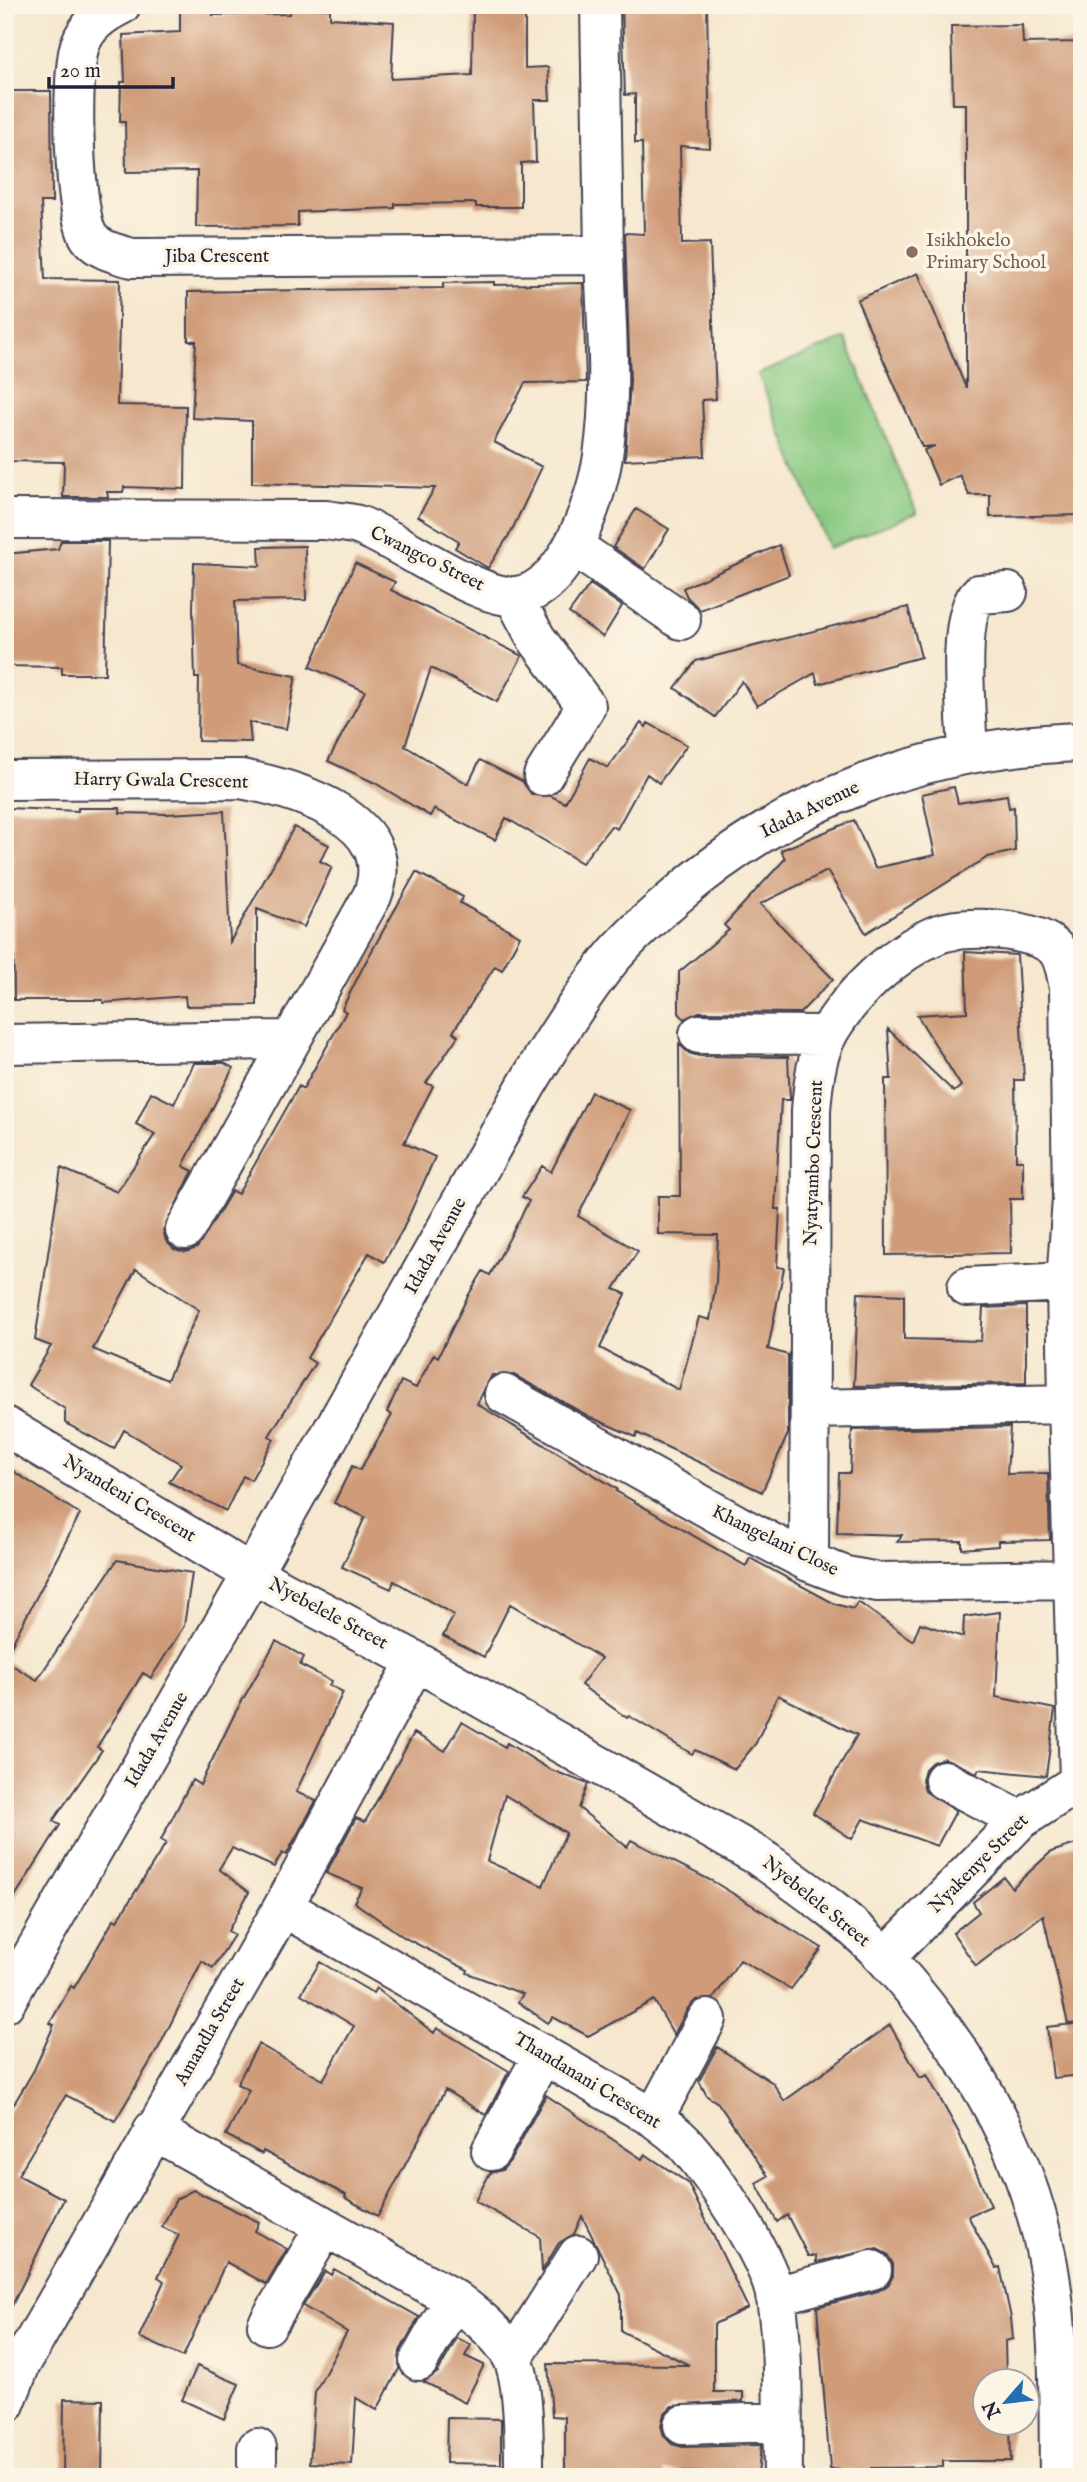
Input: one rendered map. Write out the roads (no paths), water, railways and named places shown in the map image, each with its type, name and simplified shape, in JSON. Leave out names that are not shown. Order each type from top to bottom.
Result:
[{"type":"street","name":"Jiba Crescent","points":[[121,5],[92,25],[81,44],[77,61],[76,151],[82,222],[91,240],[111,253],[132,258],[604,255]]},
{"type":"street","points":[[544,776],[586,706],[536,638],[514,597],[539,589],[552,576],[573,546],[595,494],[603,456],[609,385],[600,5]]},
{"type":"street","name":"Cwangco Street","points":[[5,519],[326,520],[356,524],[476,587],[514,597]]},
{"type":"street","points":[[573,546],[681,620]]},
{"type":"street","points":[[968,752],[964,643],[970,610],[979,594],[1008,592]]},
{"type":"street","name":"Idada Avenue","points":[[5,2003],[252,1574],[525,1088],[562,1026],[611,959],[639,928],[699,876],[797,812],[853,787],[909,767],[968,752],[1082,742]]},
{"type":"street","name":"Harry Gwala Crescent","points":[[5,780],[241,779],[289,790],[354,823],[370,840],[376,855],[377,885],[185,1230]]},
{"type":"street","name":"Nyatyambo Crescent","points":[[809,1562],[811,1110],[813,1082],[827,1035],[863,988],[934,936],[971,929],[1008,932],[1045,941],[1069,940],[1065,969],[1076,1032],[1077,1199],[1066,1282],[1077,1557],[1080,1781]]},
{"type":"street","points":[[699,1034],[827,1035]]},
{"type":"street","points":[[5,1044],[290,1040]]},
{"type":"street","points":[[967,1287],[1066,1282]]},
{"type":"street","points":[[810,1409],[1072,1384]]},
{"type":"street","name":"Khangelani Close","points":[[505,1394],[809,1562],[846,1576],[878,1582],[1077,1557]]},
{"type":"street","name":"Nyandeni Crescent","points":[[5,1426],[252,1574]]},
{"type":"street","name":"Nyebelele Street","points":[[252,1574],[416,1661],[758,1856],[810,1892],[885,1958],[954,2045],[992,2104],[1021,2169],[1046,2254],[1058,2352],[1059,2477]]},
{"type":"street","name":"Amandla Street","points":[[5,2404],[21,2364],[283,1907],[416,1661]]},
{"type":"street","points":[[944,1780],[1020,1820]]},
{"type":"street","name":"Nyakenye Street","points":[[885,1958],[1020,1820],[1080,1781]]},
{"type":"street","name":"Thandanani Crescent","points":[[283,1907],[654,2118],[686,2145],[739,2220],[762,2263],[775,2296],[783,2477]]},
{"type":"street","points":[[654,2118],[707,2019]]},
{"type":"street","points":[[491,2151],[543,2054]]},
{"type":"street","points":[[153,2130],[454,2299],[493,2332],[513,2358],[524,2419],[524,2477]]},
{"type":"street","points":[[267,2325],[325,2227]]},
{"type":"street","points":[[513,2358],[578,2255]]},
{"type":"street","points":[[775,2296],[872,2270]]},
{"type":"street","points":[[419,2361],[454,2299]]},
{"type":"street","points":[[683,2425],[782,2422]]},
{"type":"place","name":"Isikhokelo Primary School","points":[[912,252]]}]
